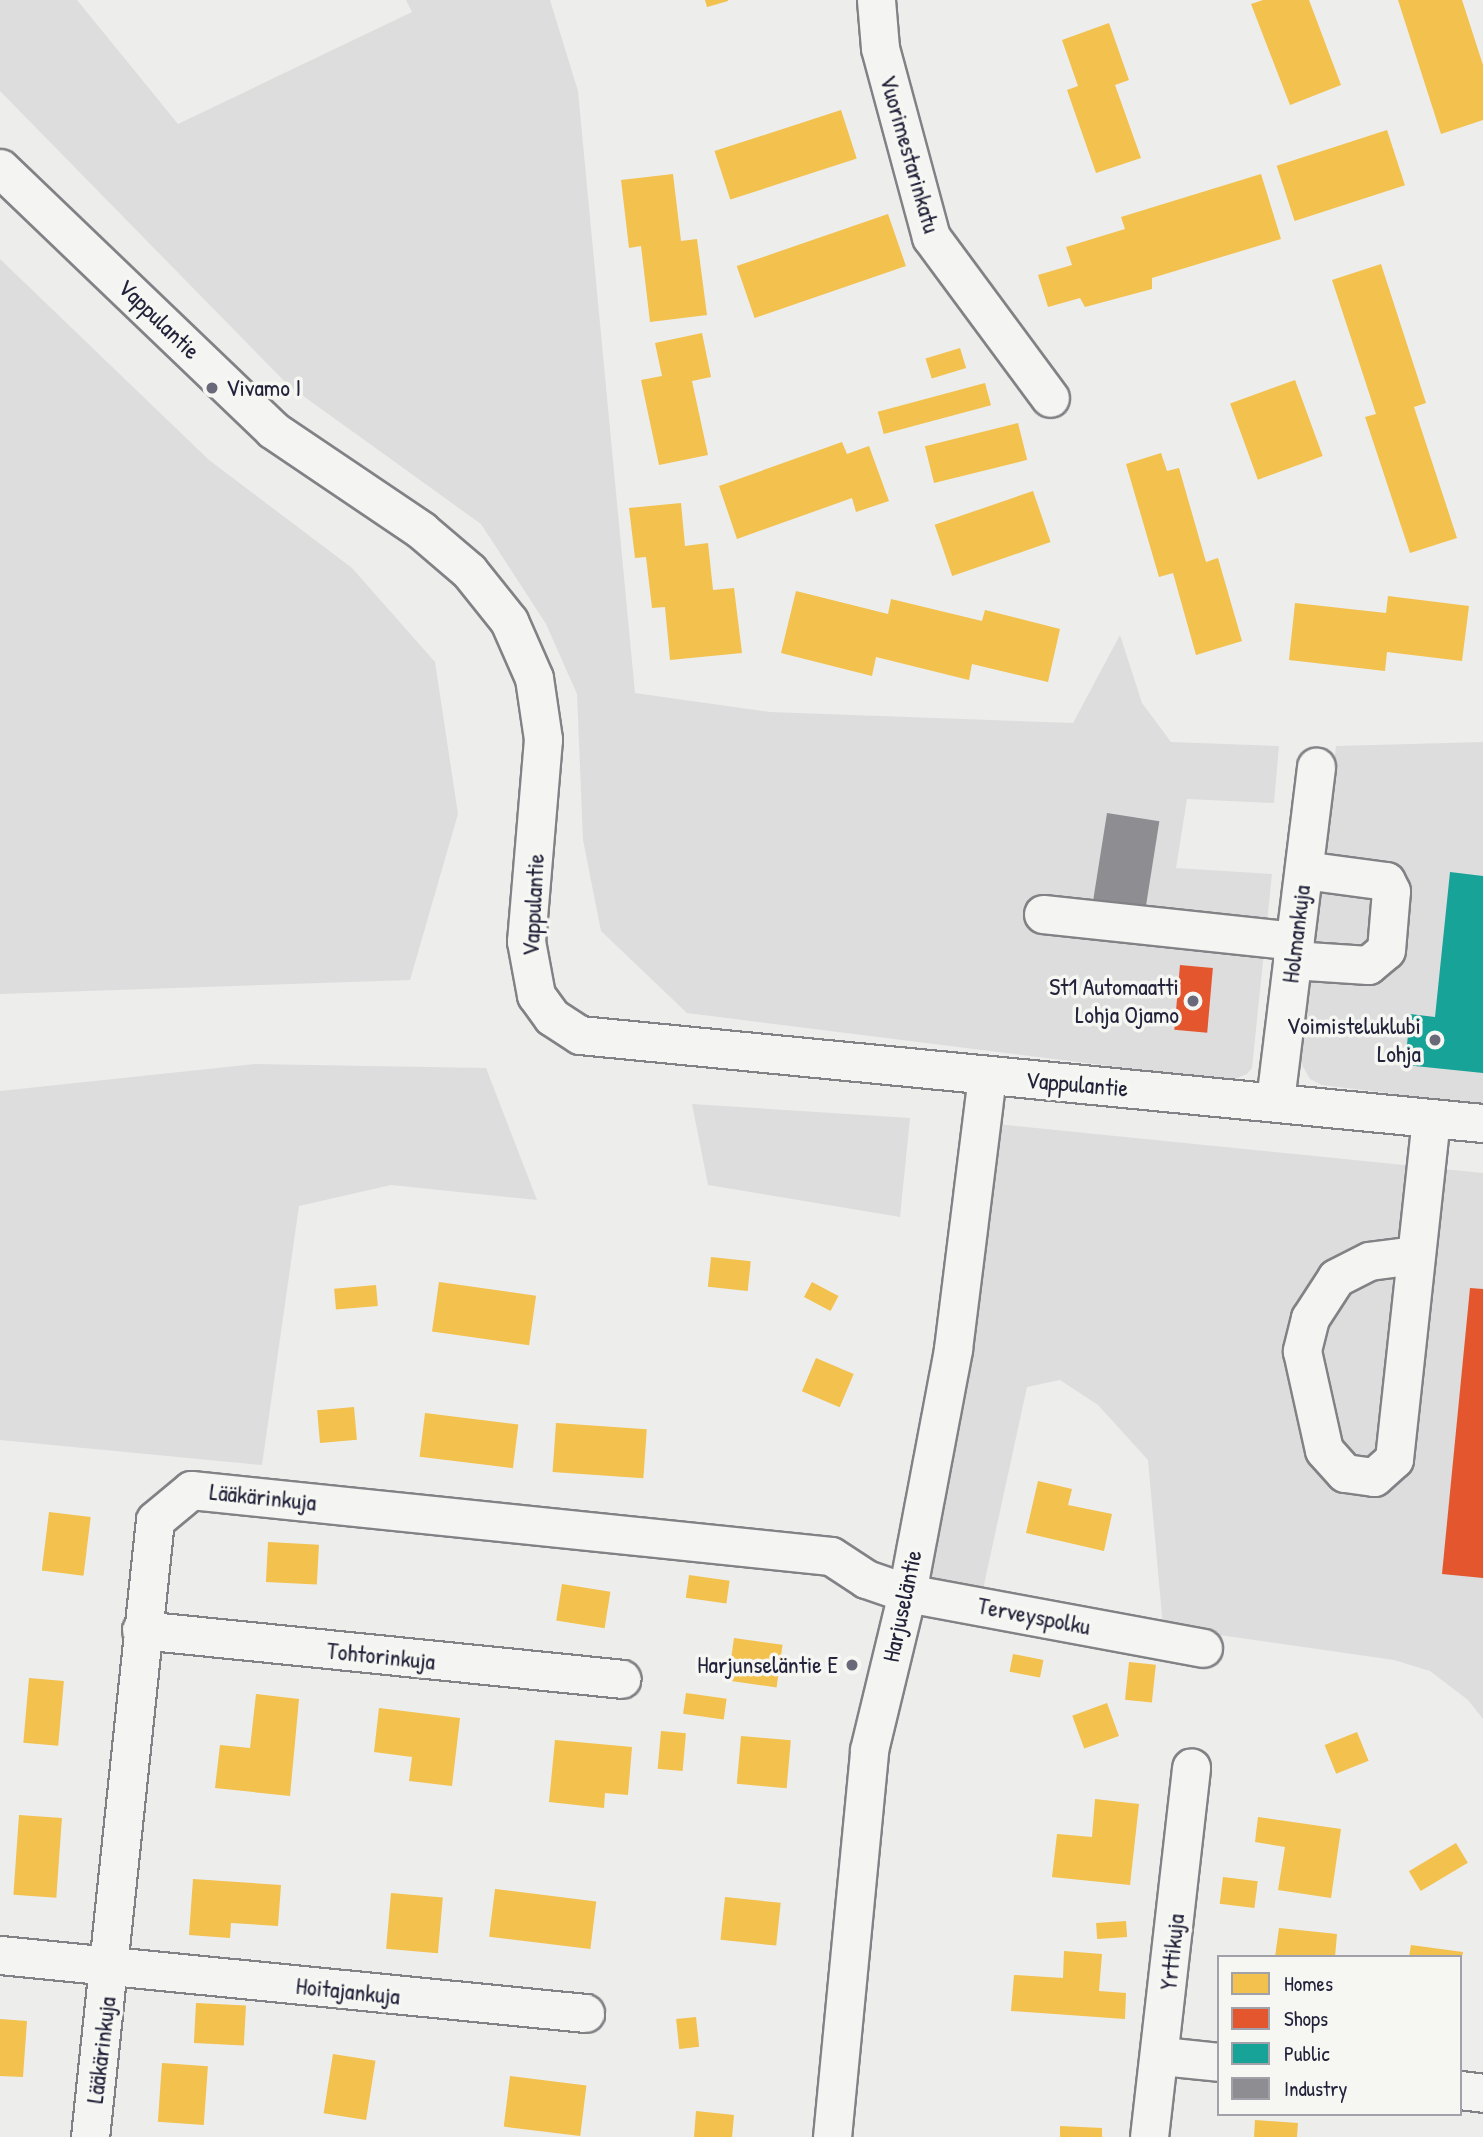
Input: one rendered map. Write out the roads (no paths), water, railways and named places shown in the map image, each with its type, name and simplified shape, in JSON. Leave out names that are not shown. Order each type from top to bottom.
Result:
[{"type":"street","name":"Vuorimestarinkatu","points":[[876,0],[880,48],[931,237],[1050,398]]},
{"type":"street","name":"Vappulantie","points":[[0,169],[273,430],[421,530],[470,571],[509,621],[534,678],[543,739],[526,940],[536,995],[552,1017],[580,1035],[1483,1123]]},
{"type":"street","name":"Holmankuja","points":[[1275,1101],[1316,767]]},
{"type":"street","points":[[1043,914],[1294,950],[1368,965],[1386,950],[1391,891],[1386,881],[1304,870]]},
{"type":"street","name":"Harjuseläntie","points":[[832,2137],[869,1750],[907,1593],[953,1349],[987,1076]]},
{"type":"street","points":[[1415,1255],[1368,1261],[1336,1278],[1310,1318],[1301,1351],[1324,1450],[1345,1474],[1374,1477],[1394,1459],[1431,1118]]},
{"type":"street","name":"Lääkärinkuja","points":[[90,2137],[111,1965],[141,1630],[155,1520],[191,1490],[831,1556],[866,1579]]},
{"type":"street","name":"Terveyspolku","points":[[866,1579],[907,1593],[1203,1648]]},
{"type":"street","name":"Tohtorinkuja","points":[[141,1630],[622,1679]]},
{"type":"street","name":"Yrttikuja","points":[[1149,2137],[1162,2056],[1191,1767]]},
{"type":"street","name":"Hoitajankuja","points":[[0,1955],[585,2013]]},
{"type":"street","points":[[1162,2056],[1217,2062]]},
{"type":"street","points":[[1462,2090],[1483,2093]]},
{"type":"place","name":"Vivamo I","points":[[212,388]]},
{"type":"place","name":"St1 Automaatti Lohja Ojamo","points":[[1193,1001]]},
{"type":"place","name":"Voimisteluklubi Lohja","points":[[1435,1040]]},
{"type":"place","name":"Harjunseläntie E","points":[[852,1665]]}]
